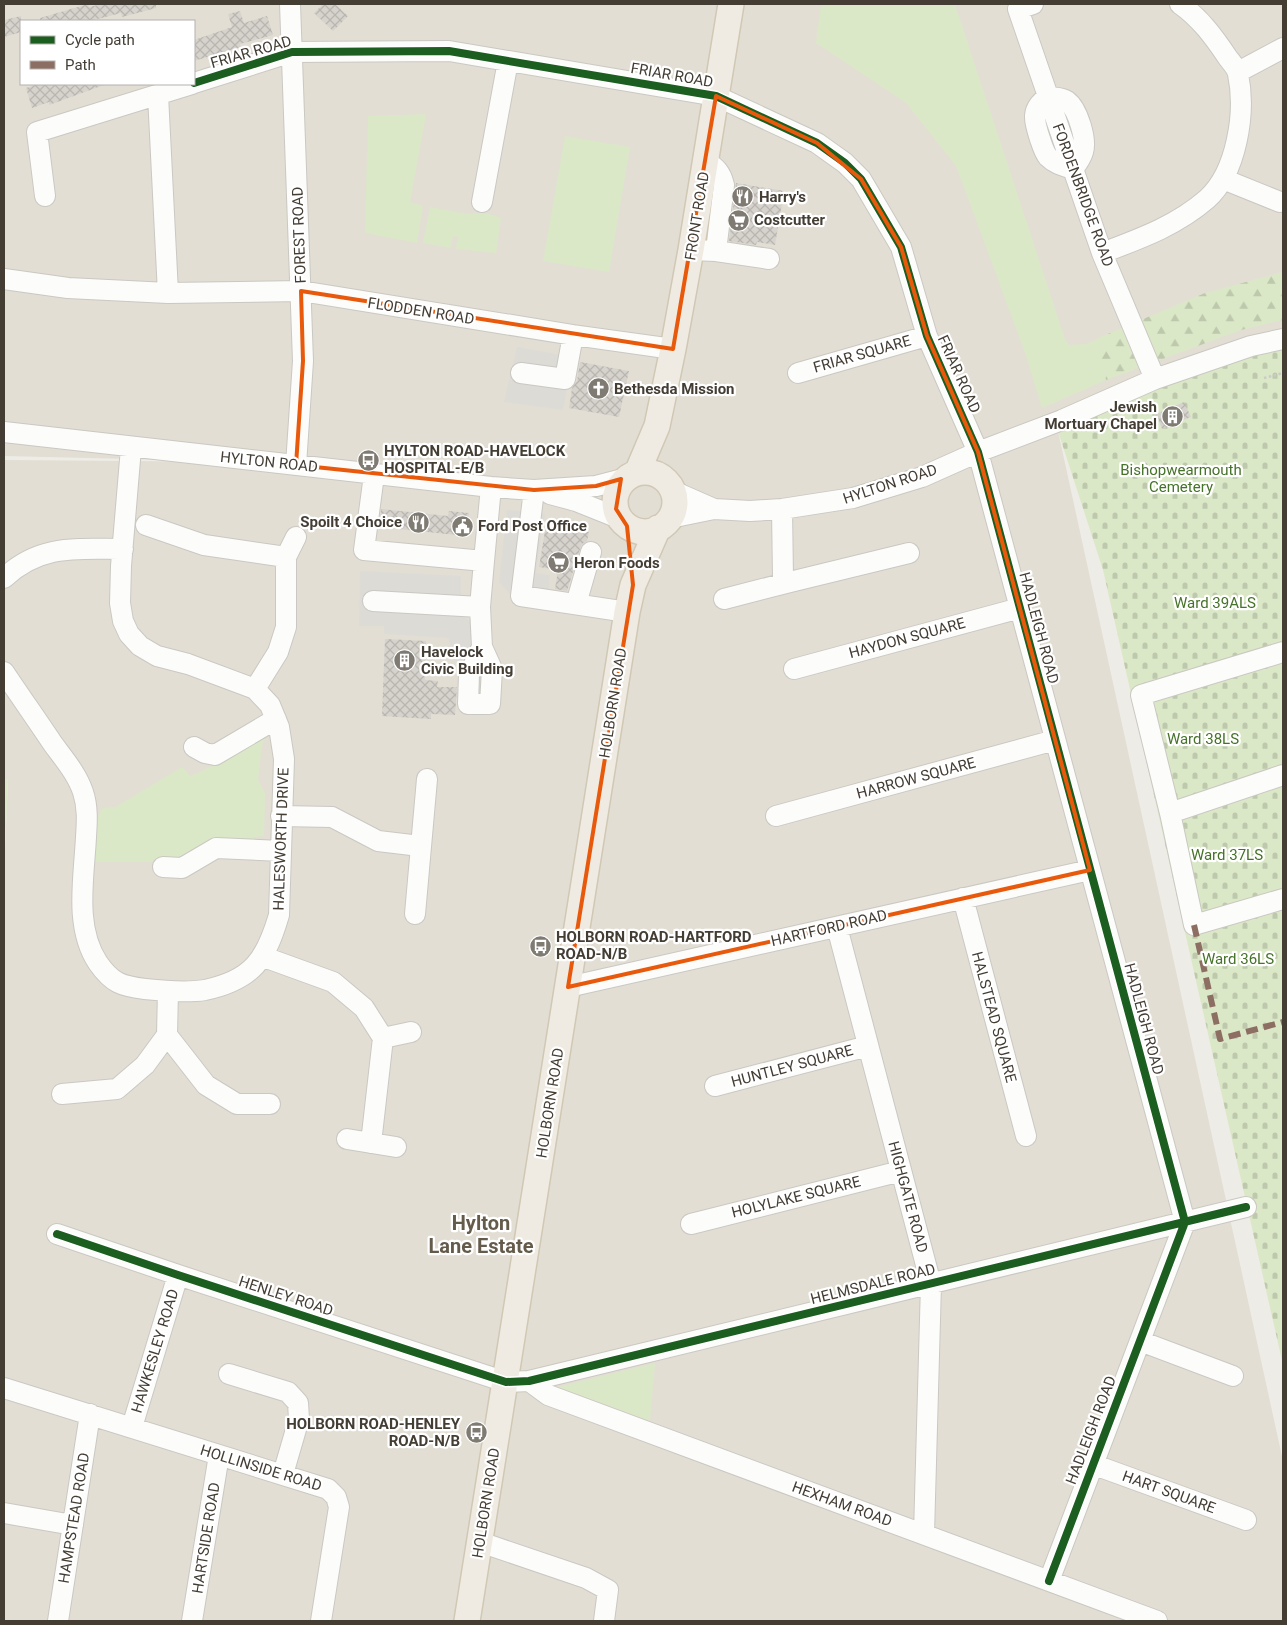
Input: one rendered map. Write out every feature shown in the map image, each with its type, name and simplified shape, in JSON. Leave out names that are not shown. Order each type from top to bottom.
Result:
[{"type":"main road","name":"FRONT ROAD","points":[[632,475],[657,426],[674,349],[730,4]]},
{"type":"main road","name":"FRONT ROAD","points":[[657,426],[668,484]]},
{"type":"main road","points":[[651,472],[668,484],[675,500],[674,509],[664,523],[648,532],[637,531],[624,523],[616,509],[615,498],[619,486],[632,475],[651,472]]},
{"type":"main road","name":"HOLBORN ROAD","points":[[467,1621],[480,1542],[518,1382],[568,987],[632,585],[624,523]]},
{"type":"main road","name":"HOLBORN ROAD","points":[[632,585],[664,523]]},
{"type":"street","name":"FOREST ROAD","points":[[290,4],[303,361],[296,465]]},
{"type":"street","points":[[1102,253],[1180,220],[1208,198],[1223,179],[1233,155],[1239,130],[1238,72],[1213,36],[1194,14],[1180,4]]},
{"type":"street","name":"FORDENBRIDGE ROAD","points":[[1025,6],[1048,97],[1102,253],[1155,379]]},
{"type":"street","points":[[1238,72],[1283,48]]},
{"type":"street","name":"FRIAR ROAD","points":[[195,83],[292,52],[449,51],[716,96],[817,143],[844,163],[861,179],[901,247],[927,336],[978,452]]},
{"type":"street","points":[[482,202],[508,62]]},
{"type":"street","name":"FRIAR ROAD","points":[[44,196],[37,132],[190,85]]},
{"type":"street","points":[[158,95],[168,294]]},
{"type":"street","points":[[706,161],[718,169],[724,185],[716,251]]},
{"type":"street","points":[[1223,179],[1280,202]]},
{"type":"street","points":[[691,250],[716,251],[769,260]]},
{"type":"street","name":"FLODDEN ROAD","points":[[4,279],[68,288],[168,294],[301,291],[573,335],[674,349]]},
{"type":"street","points":[[521,372],[565,379],[573,335]]},
{"type":"street","name":"FRIAR SQUARE","points":[[798,373],[927,336]]},
{"type":"street","name":"HYLTON ROAD","points":[[664,523],[714,509],[750,511],[782,509],[852,498],[922,477],[978,452],[1062,420],[1155,379],[1251,346],[1283,339]]},
{"type":"street","name":"HYLTON ROAD","points":[[4,432],[374,475],[534,490],[596,486],[632,475]]},
{"type":"street","name":"HALESWORTH DRIVE","points":[[4,672],[72,770],[83,792],[87,815],[82,912],[84,933],[94,957],[106,974],[124,986],[168,991],[200,991],[221,986],[245,975],[264,956],[274,934],[279,914],[284,759],[279,726],[270,705],[255,689],[188,664],[157,656],[140,646],[129,634],[123,621],[120,603],[122,548],[131,448]]},
{"type":"street","name":"HADLEIGH ROAD","points":[[978,452],[1185,1222],[1092,1464],[1050,1581]]},
{"type":"street","points":[[374,475],[364,550],[484,561]]},
{"type":"street","name":"HYLTON ROAD","points":[[668,484],[714,509]]},
{"type":"street","points":[[482,647],[480,607],[491,487]]},
{"type":"street","points":[[534,490],[521,596],[628,612]]},
{"type":"street","name":"HYLTON ROAD","points":[[534,490],[576,501],[624,523]]},
{"type":"street","points":[[782,509],[783,578],[790,582]]},
{"type":"street","points":[[146,525],[204,545],[286,557]]},
{"type":"street","points":[[255,689],[278,652],[286,628],[286,557],[296,537]]},
{"type":"street","points":[[4,578],[15,567],[35,556],[56,550],[122,548]]},
{"type":"street","points":[[576,604],[590,552]]},
{"type":"street","points":[[724,599],[909,553]]},
{"type":"street","points":[[373,601],[480,607]]},
{"type":"street","name":"HAYDON SQUARE","points":[[794,669],[1020,608]]},
{"type":"street","points":[[1283,652],[1141,695],[1170,813],[1194,925],[1283,899]]},
{"type":"street","points":[[194,747],[205,753],[215,755],[276,718]]},
{"type":"street","name":"HARROW SQUARE","points":[[776,816],[1055,740]]},
{"type":"street","points":[[1170,813],[1283,775]]},
{"type":"street","points":[[415,914],[427,779]]},
{"type":"street","points":[[282,816],[332,817],[378,841],[420,846]]},
{"type":"street","points":[[163,867],[182,868],[216,848],[281,851]]},
{"type":"street","name":"HARTFORD ROAD","points":[[568,987],[1090,870]]},
{"type":"street","name":"HALSTEAD SQUARE","points":[[963,898],[1026,1136]]},
{"type":"street","name":"HIGHGATE ROAD","points":[[837,926],[931,1284],[924,1534]]},
{"type":"street","points":[[264,956],[334,982],[364,1008],[384,1038],[371,1143]]},
{"type":"street","points":[[62,1094],[117,1090],[145,1065],[167,1035],[168,991]]},
{"type":"street","points":[[384,1038],[411,1032]]},
{"type":"street","points":[[167,1035],[206,1085],[237,1104],[270,1104]]},
{"type":"street","name":"HUNTLEY SQUARE","points":[[715,1086],[868,1046]]},
{"type":"street","points":[[347,1139],[396,1147]]},
{"type":"street","name":"HOLYLAKE SQUARE","points":[[691,1224],[901,1171]]},
{"type":"street","name":"HELMSDALE ROAD","points":[[518,1382],[1246,1207]]},
{"type":"street","name":"HENLEY ROAD","points":[[57,1234],[178,1275],[518,1382]]},
{"type":"street","name":"HAWKESLEY ROAD","points":[[132,1427],[178,1275]]},
{"type":"street","points":[[1140,1340],[1233,1376]]},
{"type":"street","points":[[229,1374],[288,1392],[298,1403],[299,1419],[283,1474]]},
{"type":"street","name":"HEXHAM ROAD","points":[[518,1382],[548,1395],[1157,1621]]},
{"type":"street","name":"HOLLINSIDE ROAD","points":[[4,1388],[328,1489],[336,1497],[339,1513],[321,1621]]},
{"type":"street","name":"HAMPSTEAD ROAD","points":[[58,1621],[90,1414]]},
{"type":"street","name":"HARTSIDE ROAD","points":[[192,1621],[219,1454]]},
{"type":"street","name":"HART SQUARE","points":[[1092,1464],[1246,1520]]},
{"type":"street","points":[[4,1514],[73,1525]]},
{"type":"street","points":[[480,1542],[586,1578],[608,1590],[604,1621]]},
{"type":"path","points":[[1264,378],[1283,373]]},
{"type":"highlighted area","points":[[716,96],[817,143],[861,179],[901,247],[927,336],[978,452],[1090,870],[568,987],[633,585],[627,526],[616,509],[621,479],[596,486],[534,490],[296,465],[303,361],[301,291],[673,349]]},
{"type":"shaded area","points":[[4,4],[1283,4],[1283,339],[1056,422],[1283,1461],[1283,1621],[4,1621],[4,873],[8,780],[4,779],[4,460],[257,462],[4,456]]},
{"type":"shaded area","points":[[517,347],[573,357],[563,410],[504,402]]},
{"type":"shaded area","points":[[507,510],[545,514],[536,573],[550,575],[547,608],[519,604],[499,582]]},
{"type":"shaded area","points":[[360,571],[461,576],[461,614],[488,637],[501,666],[498,712],[462,711],[464,669],[455,659],[448,638],[384,634],[384,626],[359,626]]},
{"type":"green space","points":[[821,4],[955,4],[1065,339],[1069,345],[1087,344],[1098,338],[1106,380],[1042,408],[1025,353],[956,166],[906,103],[816,43]]},
{"type":"green space","points":[[426,114],[410,202],[423,206],[417,243],[365,233],[368,116]]},
{"type":"green space","points":[[565,136],[630,147],[609,272],[543,261]]},
{"type":"green space","points":[[430,207],[469,214],[485,213],[501,218],[496,253],[456,249],[458,237],[453,236],[451,248],[423,243]]},
{"type":"green space","points":[[1283,272],[1283,320],[1241,330],[1106,380],[1098,338],[1205,293]]},
{"type":"green space","name":"Bishopwearmouth Cemetery","points":[[1283,339],[1283,1365],[1103,570],[1055,422]]},
{"type":"green space","points":[[263,734],[265,739],[262,745],[258,780],[265,793],[264,836],[254,837],[255,845],[174,862],[94,862],[95,823],[102,808],[115,807],[182,767],[190,776],[200,772]]},
{"type":"green space","points":[[4,779],[8,779],[4,873]]},
{"type":"green space","points":[[655,1363],[650,1421],[558,1387]]},
{"type":"building","points":[[88,4],[89,7],[102,4],[156,4],[156,8],[122,17],[121,13],[94,20],[40,20],[40,18]]},
{"type":"building","points":[[323,4],[335,4],[348,16],[333,31],[314,13]]},
{"type":"building","points":[[240,11],[244,23],[267,16],[273,35],[240,44],[241,47],[195,61],[195,40],[232,27],[228,14]]},
{"type":"building","points":[[21,16],[20,32],[4,37],[4,20]]},
{"type":"building","points":[[35,85],[104,85],[49,105],[49,102],[32,108],[26,88]]},
{"type":"building","points":[[736,183],[784,191],[775,245],[757,242],[756,245],[729,241]]},
{"type":"building","name":"Bethesda Mission","points":[[580,362],[629,371],[619,417],[569,408],[572,388],[577,381]]},
{"type":"building","name":"Jewish Mortuary Chapel","points":[[1184,402],[1191,417],[1162,429],[1156,414]]},
{"type":"building","points":[[381,509],[448,516],[449,511],[469,513],[466,536],[379,527]]},
{"type":"building","name":"Heron Foods","points":[[546,525],[589,532],[587,541],[582,544],[580,549],[567,591],[555,589],[558,570],[539,567]]},
{"type":"building","name":"Havelock Civic Building","points":[[385,639],[426,641],[425,680],[438,681],[437,687],[457,687],[455,715],[431,714],[431,719],[382,716]]},
{"type":"marked path","points":[[1194,925],[1220,1039],[1283,1022]]},
{"type":"cycle path","points":[[195,83],[292,52],[449,51],[716,96],[817,143],[845,163],[861,179],[901,247],[927,336],[978,452],[1185,1222],[1049,1581]]},
{"type":"cycle path","points":[[57,1234],[506,1382],[529,1381],[1246,1207]]},
{"type":"place","name":"Harry's","points":[[743,197]]},
{"type":"place","name":"Costcutter","points":[[738,220]]},
{"type":"place","name":"Bethesda Mission","points":[[598,389]]},
{"type":"place","name":"Jewish Mortuary Chapel","points":[[1173,416]]},
{"type":"place","name":"HYLTON ROAD-HAVELOCK HOSPITAL-E/B","points":[[368,460]]},
{"type":"place","name":"Spoilt 4 Choice","points":[[418,522]]},
{"type":"place","name":"Ford Post Office","points":[[462,526]]},
{"type":"place","name":"Heron Foods","points":[[558,563]]},
{"type":"place","name":"Havelock Civic Building","points":[[405,661]]},
{"type":"place","name":"HOLBORN ROAD-HARTFORD ROAD-N/B","points":[[540,946]]},
{"type":"place","name":"HOLBORN ROAD-HENLEY ROAD-N/B","points":[[476,1433]]},
{"type":"district","name":"Hylton Lane Estate","points":[[481,1234]]},
{"type":"park label","name":"Ward 39ALS","points":[[1215,603]]},
{"type":"park label","name":"Ward 38LS","points":[[1203,739]]},
{"type":"park label","name":"Ward 37LS","points":[[1227,855]]},
{"type":"park label","name":"Ward 36LS","points":[[1238,959]]}]
